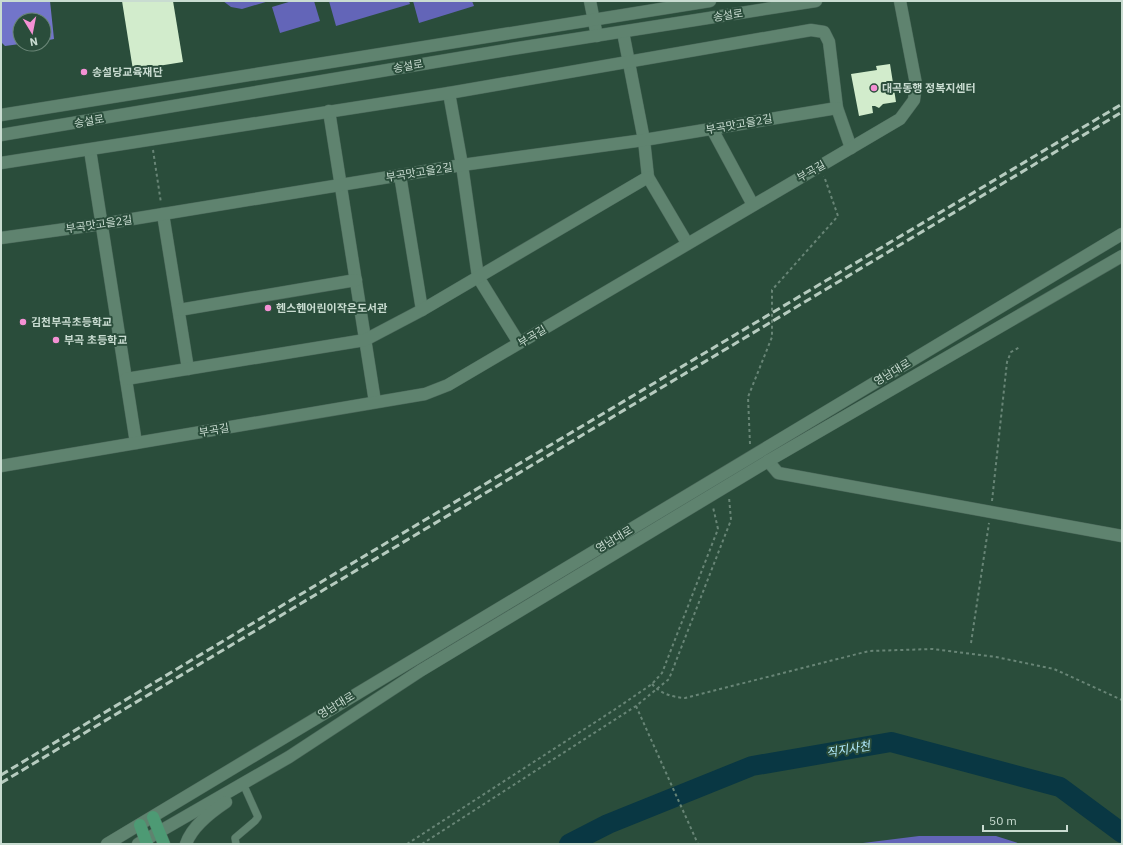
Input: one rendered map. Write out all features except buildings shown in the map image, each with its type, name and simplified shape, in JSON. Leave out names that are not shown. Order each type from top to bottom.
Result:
[{"type":"highway","points":[[154,817],[164,844]]},
{"type":"highway","points":[[140,825],[144,842]]},
{"type":"street","points":[[590,1],[597,36]]},
{"type":"street","name":"송설로","points":[[1,115],[710,1]]},
{"type":"street","name":"송설로","points":[[1,135],[512,49],[816,1]]},
{"type":"street","name":"부곡길","points":[[1,466],[425,394],[448,384],[900,119],[914,100],[916,84],[900,1]]},
{"type":"street","points":[[1,163],[449,93],[811,30],[824,32],[829,42],[837,108],[851,148]]},
{"type":"street","points":[[622,32],[644,140],[648,177],[687,243]]},
{"type":"street","points":[[449,93],[462,165],[478,277],[519,343]]},
{"type":"street","name":"부곡맛고을2길","points":[[1,238],[102,224],[462,165],[644,140],[837,108]]},
{"type":"street","points":[[329,111],[375,402]]},
{"type":"street","points":[[712,129],[753,205]]},
{"type":"street","points":[[90,150],[136,443]]},
{"type":"street","points":[[400,175],[422,310]]},
{"type":"street","points":[[126,379],[365,340],[422,310],[648,177]]},
{"type":"street","points":[[163,214],[188,369]]},
{"type":"street","name":"영남대로","points":[[107,844],[1122,234]]},
{"type":"street","name":"영남대로","points":[[144,842],[289,758],[420,671],[768,461],[1122,256]]},
{"type":"street","points":[[179,310],[356,280]]},
{"type":"street","points":[[768,461],[778,473],[1122,536]]},
{"type":"street","points":[[186,844],[193,830],[214,810],[289,758]]},
{"type":"lane","points":[[236,844],[235,838],[256,821],[258,817],[245,788]]},
{"type":"path","points":[[151,140],[163,214]]},
{"type":"path","points":[[750,457],[748,397],[772,337],[772,290],[838,216],[821,166]]},
{"type":"path","points":[[971,643],[991,512],[1007,362],[1011,352],[1020,346]]},
{"type":"path","points":[[422,844],[636,706],[669,679],[731,520],[728,486]]},
{"type":"path","points":[[407,844],[614,710],[652,684],[662,673],[718,529],[711,496]]},
{"type":"path","points":[[652,684],[657,689],[670,696],[685,698],[869,651],[933,649],[996,657],[1054,669],[1122,700]]},
{"type":"path","points":[[636,706],[698,844]]},
{"type":"shaded area","points":[[1,1],[50,1],[51,12],[12,12],[12,45],[5,46],[1,42]]},
{"type":"shaded area","points":[[223,1],[269,1],[242,9],[231,7]]},
{"type":"shaded area","points":[[292,1],[314,1],[320,21],[280,33],[272,7]]},
{"type":"shaded area","points":[[329,1],[409,1],[410,4],[336,26]]},
{"type":"shaded area","points":[[413,1],[472,1],[474,6],[419,23]]},
{"type":"shaded area","points":[[52,20],[54,39],[52,39]]},
{"type":"shaded area","points":[[919,836],[996,836],[1021,844],[855,844]]},
{"type":"waterway","name":"직지사천","points":[[569,844],[608,824],[752,766],[891,742],[1060,787],[1122,833]]},
{"type":"railway","points":[[1,775],[341,570],[1122,104]]},
{"type":"railway","points":[[1,783],[1122,112]]},
{"type":"place","name":"송설당교육재단","points":[[84,72]]},
{"type":"place","name":"대곡동행 정복지센터","points":[[874,88]]},
{"type":"place","name":"헨스헨어린이작은도서관","points":[[268,308]]},
{"type":"place","name":"김천부곡초등학교","points":[[23,322]]},
{"type":"place","name":"부곡 초등학교","points":[[56,340]]}]
